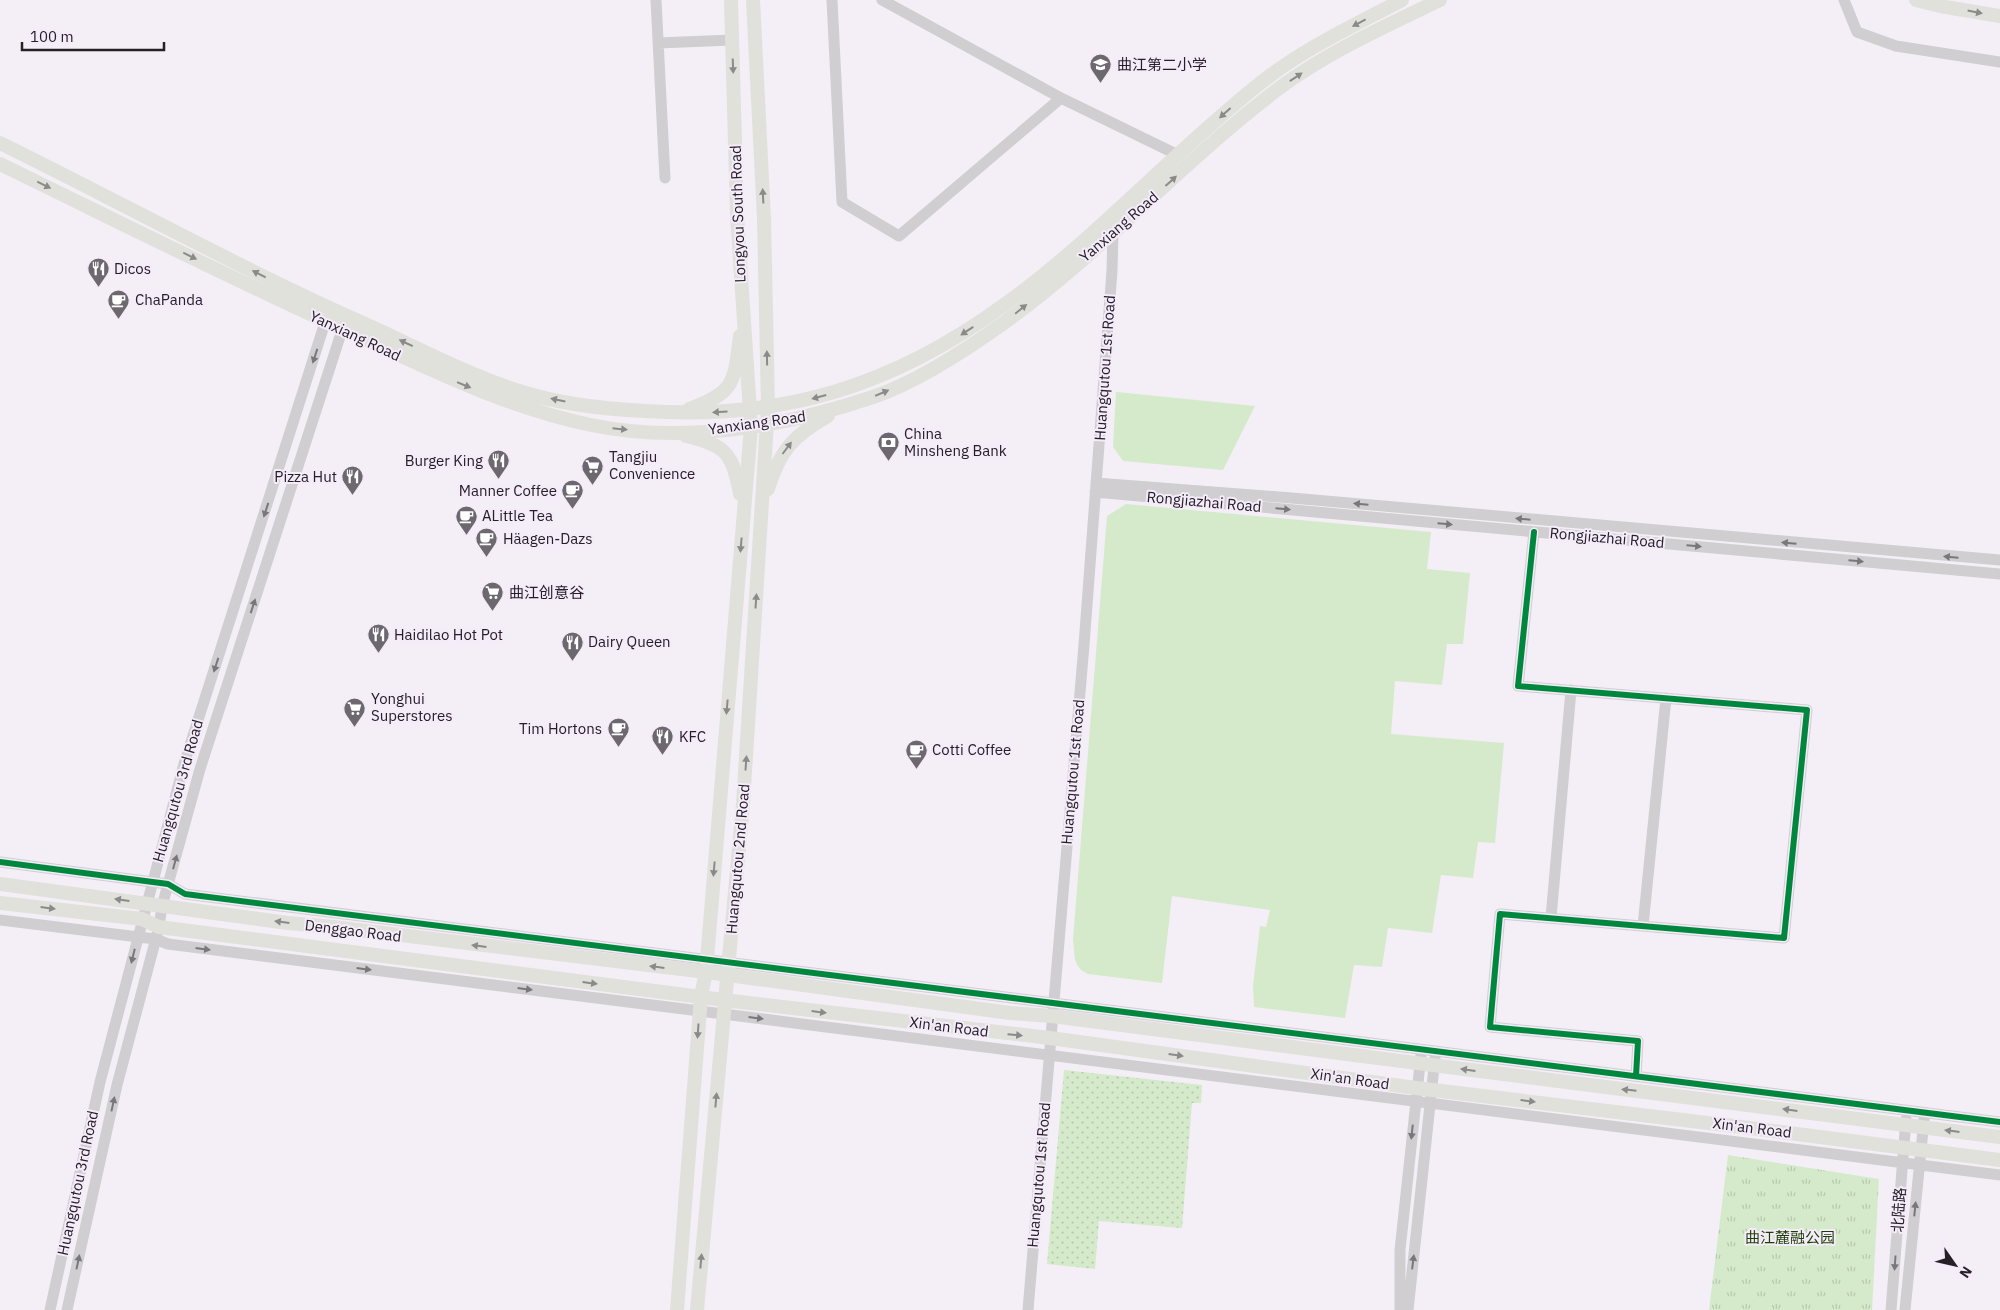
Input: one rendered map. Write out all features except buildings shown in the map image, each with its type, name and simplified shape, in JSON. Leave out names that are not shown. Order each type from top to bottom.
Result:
[{"type":"main road","name":"Longyou South Road","points":[[731,0],[737,215],[751,427]]},
{"type":"main road","name":"Longyou South Road","points":[[753,0],[764,218],[768,407]]},
{"type":"main road","name":"Yanxiang Road","points":[[0,164],[328,316],[518,391],[589,406],[678,413],[768,407],[816,398],[868,381],[921,358],[966,332],[1014,298],[1066,256],[1253,89],[1286,64],[1402,0]]},
{"type":"main road","name":"Yanxiang Road","points":[[344,323],[437,374],[517,404],[613,429],[695,432],[751,427],[816,414],[892,389],[969,347],[1010,318],[1113,233],[1243,117],[1306,69],[1440,0]]},
{"type":"main road","points":[[1916,0],[2000,16]]},
{"type":"main road","name":"Yanxiang Road","points":[[0,143],[328,316]]},
{"type":"main road","points":[[678,413],[714,399],[730,385],[736,371],[743,318]]},
{"type":"main road","points":[[762,509],[776,466],[794,439],[805,429],[848,404]]},
{"type":"main road","name":"Huangqutou 2nd Road","points":[[697,1310],[743,804],[768,407]]},
{"type":"main road","name":"Huangqutou 2nd Road","points":[[677,1310],[701,996],[706,966],[751,427]]},
{"type":"main road","points":[[665,432],[710,442],[728,457],[735,468],[743,514]]},
{"type":"main road","name":"Denggao Road","points":[[0,884],[288,923],[706,966]]},
{"type":"main road","name":"Denggao Road","points":[[0,903],[142,919],[157,933],[701,996]]},
{"type":"main road","name":"Xin'an Road","points":[[706,966],[1010,1013],[1052,1009],[1421,1056],[1434,1065],[2000,1137]]},
{"type":"main road","name":"Xin'an Road","points":[[701,996],[725,1007],[1050,1038],[1416,1094],[1903,1155],[1921,1150],[2000,1160]]},
{"type":"street","points":[[656,0],[665,178]]},
{"type":"street","points":[[832,0],[842,202],[899,236],[1061,98]]},
{"type":"street","points":[[882,0],[1061,98],[1178,155]]},
{"type":"street","points":[[1844,0],[1857,32],[1896,46],[2000,62]]},
{"type":"street","points":[[658,43],[732,40]]},
{"type":"street","name":"Huangqutou 1st Road","points":[[1028,1310],[1096,488],[1113,233]]},
{"type":"street","name":"Huangqutou 3rd Road","points":[[50,1310],[100,1082],[184,764],[328,316]]},
{"type":"street","name":"Huangqutou 3rd Road","points":[[67,1310],[116,1086],[157,933],[162,906],[200,769],[344,323]]},
{"type":"street","name":"Rongjiazhai Road","points":[[1096,488],[1534,532],[2000,574]]},
{"type":"street","name":"Rongjiazhai Road","points":[[1096,488],[1292,498],[2000,560]]},
{"type":"street","points":[[1534,532],[1518,686],[1806,710],[1784,938],[1500,914],[1490,1027],[1638,1041],[1636,1076]]},
{"type":"street","points":[[1551,918],[1571,690]]},
{"type":"street","points":[[1643,926],[1666,698]]},
{"type":"street","points":[[0,862],[168,884],[186,894],[706,966]]},
{"type":"street","points":[[0,920],[138,937],[157,933],[168,944],[700,1011],[725,1007],[1049,1055],[1416,1094]]},
{"type":"street","points":[[1408,1310],[1436,1050]]},
{"type":"street","points":[[1400,1310],[1400,1250],[1421,1056],[1436,1050],[2000,1122]]},
{"type":"street","name":"北陆路","points":[[1892,1310],[1907,1110]]},
{"type":"street","name":"北陆路","points":[[1905,1310],[1925,1112]]},
{"type":"street","points":[[1903,1155],[1920,1164],[2000,1174]]},
{"type":"green space","points":[[1116,392],[1255,406],[1223,470],[1123,461],[1113,447]]},
{"type":"green space","points":[[1126,504],[1431,532],[1427,569],[1470,573],[1463,644],[1447,644],[1442,685],[1395,681],[1391,734],[1504,743],[1495,843],[1478,842],[1473,878],[1441,875],[1432,933],[1388,928],[1382,967],[1354,965],[1345,1018],[1254,1007],[1253,986],[1260,926],[1266,927],[1270,910],[1172,896],[1162,983],[1088,974],[1079,968],[1077,964],[1074,955],[1073,939],[1107,516]]},
{"type":"green space","points":[[1064,1070],[1202,1085],[1201,1103],[1192,1103],[1182,1228],[1099,1221],[1095,1269],[1047,1264]]},
{"type":"green space","name":"曲江麓融公园","points":[[1728,1155],[1879,1179],[1872,1310],[1709,1310]]},
{"type":"cycle path","points":[[1534,532],[1518,686],[1807,710],[1784,938],[1500,914],[1490,1027],[1638,1041],[1636,1076]]},
{"type":"cycle path","points":[[0,862],[168,884],[185,894],[2000,1122]]},
{"type":"place","name":"曲江第二小学","points":[[1101,84]]},
{"type":"place","name":"Dicos","points":[[98,288]]},
{"type":"place","name":"ChaPanda","points":[[119,319]]},
{"type":"place","name":"China Minsheng Bank","points":[[888,462]]},
{"type":"place","name":"Burger King","points":[[499,480]]},
{"type":"place","name":"Tangjiu Convenience","points":[[593,485]]},
{"type":"place","name":"Pizza Hut","points":[[353,496]]},
{"type":"place","name":"Manner Coffee","points":[[573,510]]},
{"type":"place","name":"ALittle Tea","points":[[466,535]]},
{"type":"place","name":"Häagen-Dazs","points":[[487,558]]},
{"type":"place","name":"曲江创意谷","points":[[493,612]]},
{"type":"place","name":"Haidilao Hot Pot","points":[[378,654]]},
{"type":"place","name":"Dairy Queen","points":[[572,661]]},
{"type":"place","name":"Yonghui Superstores","points":[[355,727]]},
{"type":"place","name":"Tim Hortons","points":[[618,748]]},
{"type":"place","name":"KFC","points":[[663,756]]},
{"type":"place","name":"Cotti Coffee","points":[[916,769]]}]
